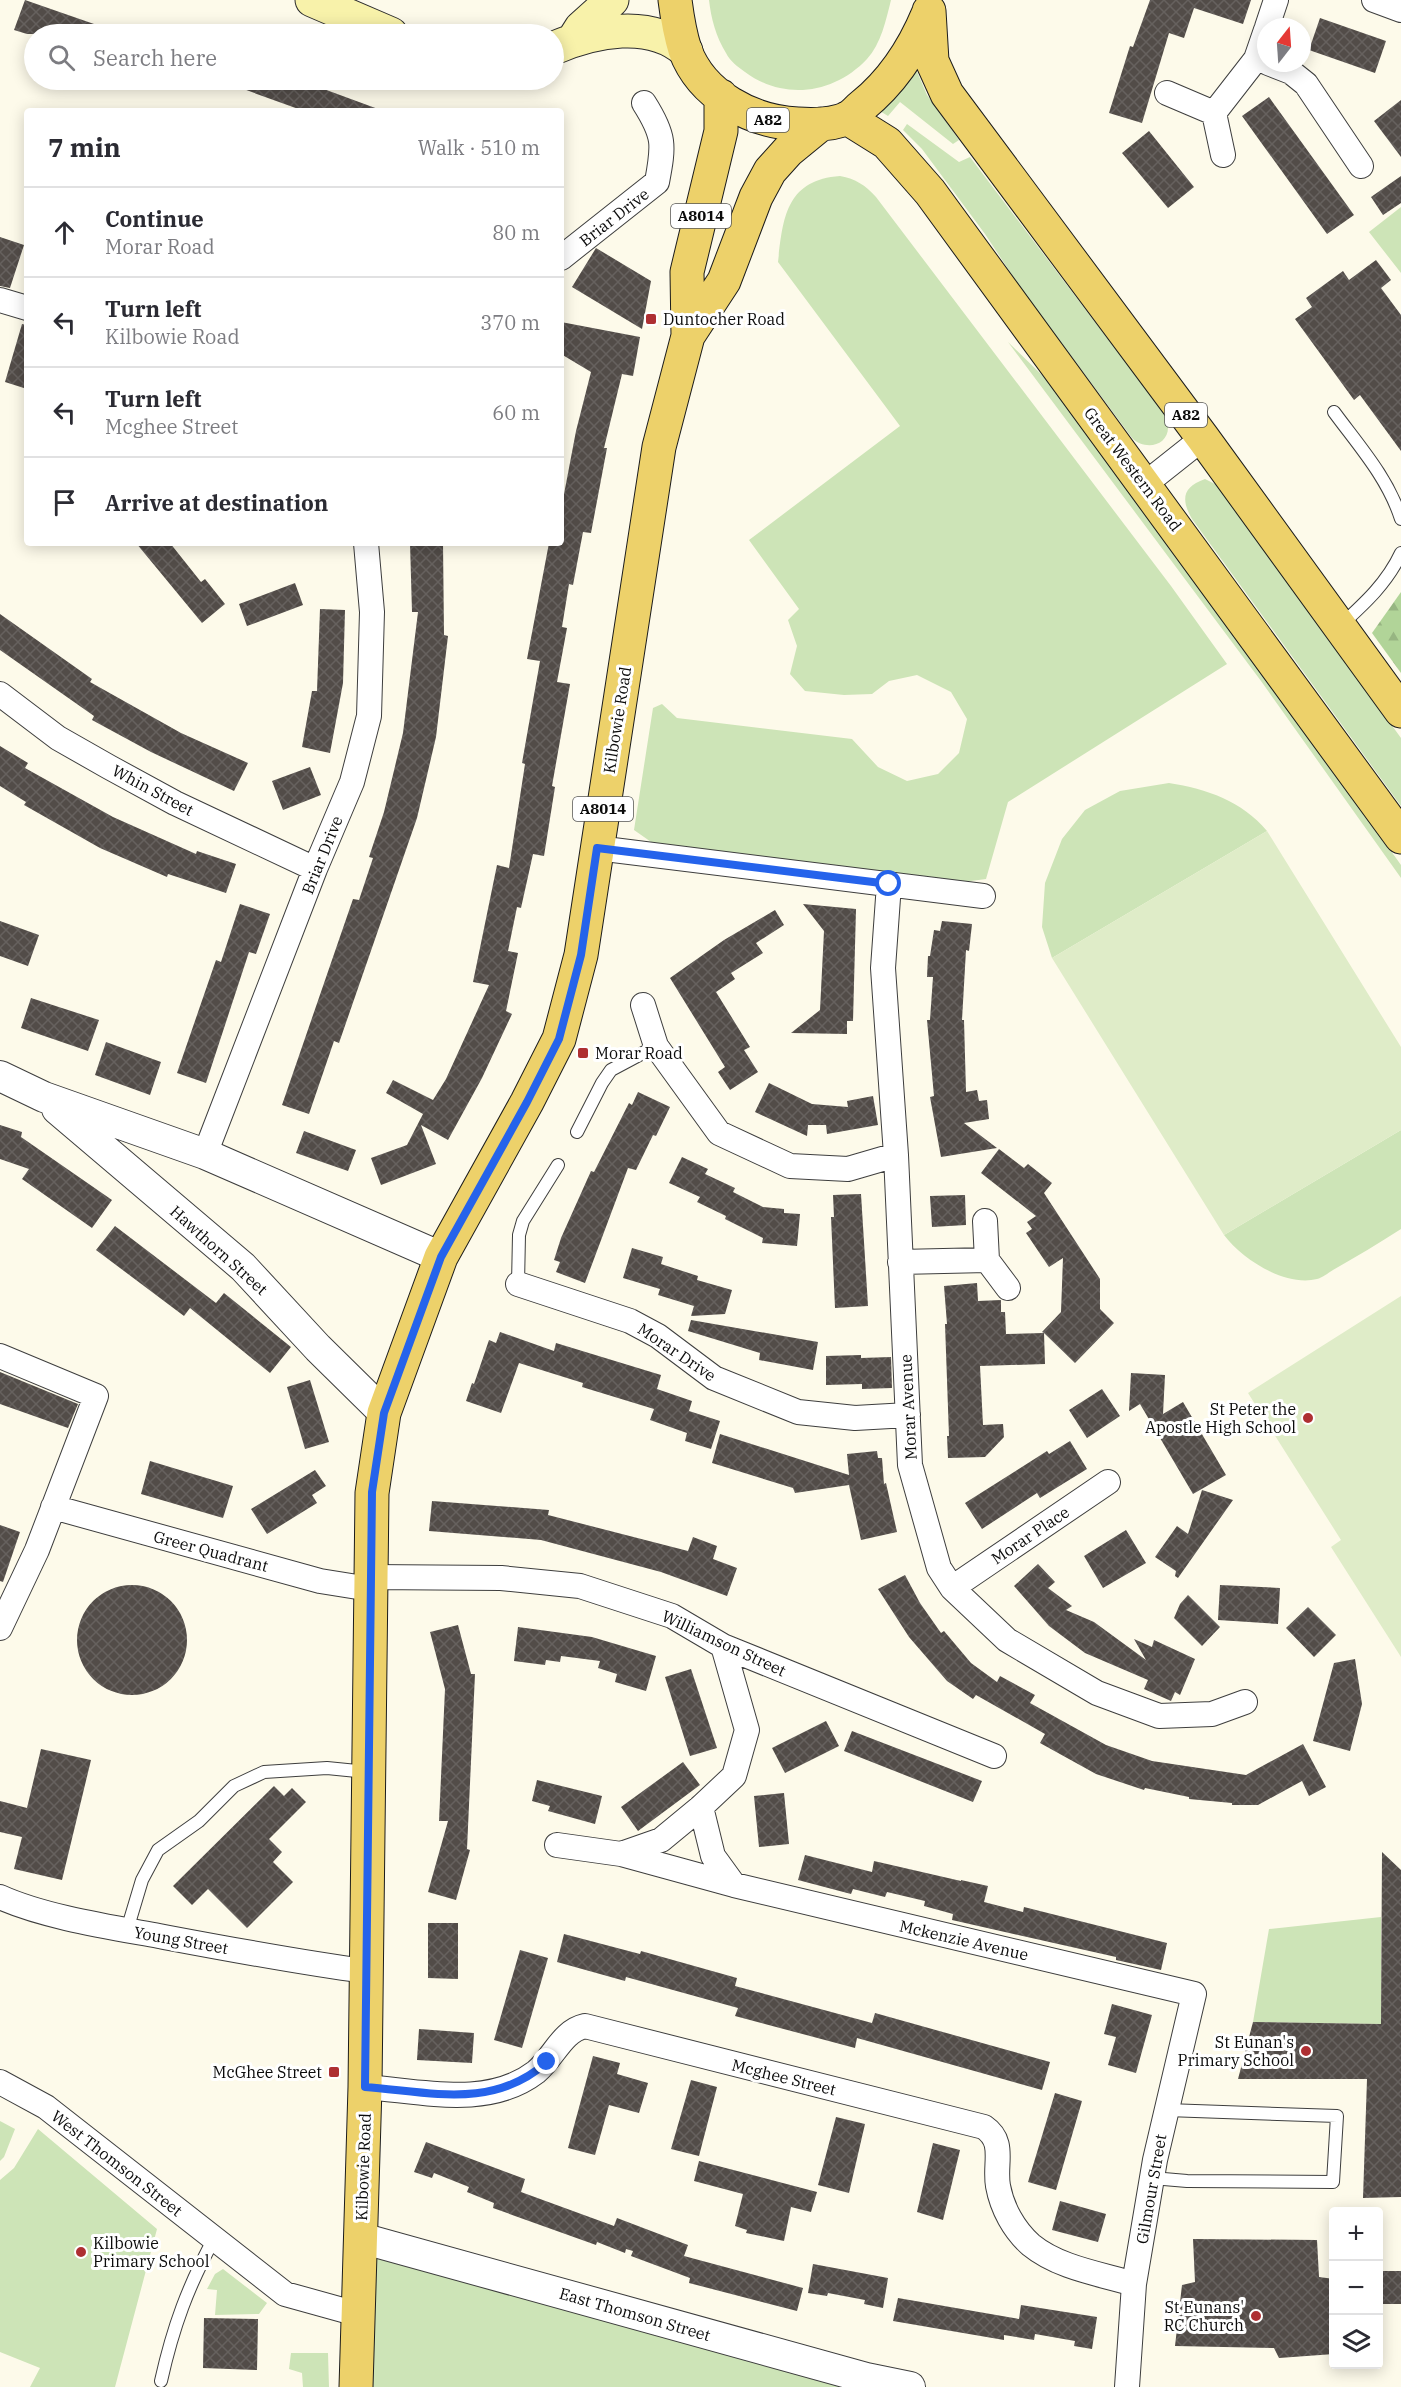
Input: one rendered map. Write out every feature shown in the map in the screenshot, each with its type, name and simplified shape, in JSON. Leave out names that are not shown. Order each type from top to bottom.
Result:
[{"type":"main road","points":[[312,0],[368,24]]},
{"type":"main road","points":[[564,43],[612,0]]},
{"type":"main road","name":"A82","points":[[675,0],[686,51],[701,75],[721,96],[741,110],[769,121],[834,121],[874,97],[908,56],[930,6]]},
{"type":"main road","name":"A82","points":[[930,6],[932,61],[947,94],[1203,438],[1401,711]]},
{"type":"main road","points":[[564,43],[620,31],[662,35],[674,40],[686,51]]},
{"type":"main road","name":"Kilbowie Road","points":[[356,2387],[365,2087],[372,1492],[384,1413],[441,1257],[527,1102],[559,1039],[581,955],[659,447],[688,336],[687,272],[721,131],[721,96]]},
{"type":"main road","name":"A8014","points":[[688,336],[724,281],[756,196],[770,171],[788,151],[834,121]]},
{"type":"main road","name":"Great Western Road","points":[[834,121],[887,143],[930,192],[966,238],[1057,367],[1145,484],[1401,837]]},
{"type":"street","points":[[1270,18],[1276,0]]},
{"type":"street","points":[[1374,0],[1401,10]]},
{"type":"street","points":[[1214,113],[1257,67]]},
{"type":"street","points":[[1291,72],[1306,84],[1361,166]]},
{"type":"street","points":[[1167,93],[1214,113]]},
{"type":"street","name":"Briar Drive","points":[[564,256],[657,182],[663,150],[657,123],[644,103]]},
{"type":"street","points":[[1214,113],[1223,155]]},
{"type":"street","points":[[0,300],[24,307]]},
{"type":"street","points":[[1145,484],[1203,438]]},
{"type":"street","name":"Briar Drive","points":[[206,1154],[315,869],[352,782],[369,716],[372,612],[366,546]]},
{"type":"street","name":"Whin Street","points":[[0,694],[58,738],[109,767],[175,803],[315,869]]},
{"type":"street","points":[[597,848],[983,897]]},
{"type":"street","name":"Morar Avenue","points":[[889,884],[883,968],[896,1155],[910,1465],[939,1568],[952,1588],[1007,1640],[1097,1693],[1159,1716],[1212,1714],[1245,1702]]},
{"type":"street","points":[[644,1005],[656,1046],[719,1133],[790,1166],[848,1168],[896,1155]]},
{"type":"street","name":"Hawthorn Street","points":[[0,1076],[44,1097],[206,1154],[441,1257]]},
{"type":"street","name":"Hawthorn Street","points":[[44,1097],[243,1267],[318,1348],[384,1413]]},
{"type":"street","points":[[985,1221],[987,1260],[1008,1288]]},
{"type":"street","points":[[900,1262],[987,1260]]},
{"type":"street","name":"Morar Drive","points":[[518,1284],[630,1321],[658,1336],[714,1378],[798,1412],[855,1418],[908,1415]]},
{"type":"street","points":[[0,1356],[96,1396],[37,1550],[0,1628]]},
{"type":"street","name":"Morar Place","points":[[952,1588],[1108,1482]]},
{"type":"street","name":"Greer Quadrant","points":[[53,1507],[320,1581],[370,1583]]},
{"type":"street","name":"Williamson Street","points":[[370,1583],[501,1578],[580,1586],[672,1616],[723,1646],[994,1756]]},
{"type":"street","name":"Mckenzie Avenue","points":[[621,1854],[661,1840],[701,1808],[734,1776],[747,1730],[723,1646]]},
{"type":"street","points":[[701,1808],[713,1856],[734,1886]]},
{"type":"street","name":"Mckenzie Avenue","points":[[557,1845],[621,1854],[734,1886],[1194,1995]]},
{"type":"street","name":"Young Street","points":[[0,1897],[20,1906],[127,1930],[312,1964],[365,1971]]},
{"type":"street","name":"Gilmour Street","points":[[1127,2387],[1134,2284],[1152,2178],[1194,1995]]},
{"type":"street","name":"Mcghee Street","points":[[365,2087],[472,2095],[497,2091],[536,2072],[568,2034],[578,2027],[585,2026],[984,2127],[991,2132],[998,2145],[997,2184],[1008,2217],[1031,2245],[1062,2263],[1134,2284]]},
{"type":"street","name":"West Thomson Street","points":[[0,2082],[46,2107],[285,2294],[357,2314]]},
{"type":"street","name":"East Thomson Street","points":[[361,2238],[869,2383],[910,2387]]},
{"type":"lane","points":[[1334,412],[1381,474],[1396,502],[1401,519]]},
{"type":"lane","points":[[1340,626],[1377,591],[1393,571],[1401,553]]},
{"type":"lane","points":[[577,1132],[611,1070],[656,1046]]},
{"type":"lane","points":[[518,1284],[519,1235],[523,1221],[558,1165]]},
{"type":"lane","points":[[127,1930],[142,1880],[158,1850],[199,1821],[234,1786],[264,1772],[327,1768],[369,1772]]},
{"type":"lane","points":[[1152,2178],[1187,2181],[1333,2182],[1337,2116],[1167,2110]]},
{"type":"lane","points":[[161,2381],[182,2304],[215,2237]]},
{"type":"green space","points":[[709,0],[891,0],[885,24],[872,53],[854,71],[824,86],[808,90],[792,90],[760,81],[732,61],[722,47],[717,34]]},
{"type":"green space","points":[[915,67],[927,95],[959,140],[953,144],[900,102],[888,116],[875,108]]},
{"type":"green space","points":[[907,124],[959,162],[970,157],[1160,408],[1167,419],[1165,438],[1149,445],[1132,438],[922,149],[903,130]]},
{"type":"green space","points":[[840,176],[860,183],[876,197],[1171,586],[1227,664],[1008,802],[986,879],[956,883],[654,844],[634,830],[653,708],[662,704],[677,718],[852,739],[878,767],[907,781],[938,774],[959,753],[967,719],[951,692],[917,675],[889,681],[872,694],[844,695],[805,691],[790,674],[797,646],[788,620],[799,609],[749,540],[900,426],[778,262],[786,217],[798,193],[808,185],[822,179]]},
{"type":"green space","points":[[1401,207],[1401,273],[1369,232]]},
{"type":"green space","points":[[1008,342],[1046,379],[1265,675],[1401,865],[1401,878],[1261,681]]},
{"type":"green space","points":[[1205,479],[1215,484],[1229,501],[1401,738],[1401,806],[1192,519],[1186,506],[1186,495],[1192,486]]},
{"type":"green space","points":[[1401,592],[1401,673],[1372,633]]},
{"type":"green space","points":[[1169,783],[1223,798],[1246,812],[1267,831],[1052,958],[1042,927],[1045,883],[1062,839],[1085,810],[1120,791]]},
{"type":"green space","points":[[1267,831],[1401,1047],[1401,1130],[1224,1235],[1052,958]]},
{"type":"green space","points":[[1401,1130],[1401,1229],[1323,1277],[1305,1280],[1278,1275],[1253,1262],[1224,1235]]},
{"type":"green space","points":[[1401,1296],[1401,1657],[1331,1547],[1341,1540],[1248,1393]]},
{"type":"green space","points":[[1381,1917],[1381,2024],[1253,2022],[1269,1929]]},
{"type":"green space","points":[[0,2121],[15,2129],[4,2157],[0,2161]]},
{"type":"green space","name":"Kilbowie Primary School","points":[[38,2129],[157,2229],[115,2387],[30,2387],[40,2368],[0,2352],[0,2180],[14,2168]]},
{"type":"green space","points":[[361,2238],[872,2387],[355,2387]]},
{"type":"green space","points":[[223,2269],[267,2303],[259,2314],[215,2315],[217,2290],[207,2289],[215,2274]]},
{"type":"green space","points":[[291,2353],[328,2353],[329,2387],[303,2387],[302,2373],[289,2369]]},
{"type":"building","points":[[25,0],[94,24],[24,24],[24,33],[14,30]]},
{"type":"building","points":[[1150,0],[1251,0],[1243,24],[1194,8],[1184,38],[1169,33],[1142,123],[1109,113],[1130,46],[1133,47]]},
{"type":"building","points":[[1320,18],[1386,41],[1375,73],[1311,51]]},
{"type":"building","points":[[246,90],[326,90],[375,108],[296,108]]},
{"type":"building","points":[[1269,97],[1354,215],[1327,234],[1242,116]]},
{"type":"building","points":[[1401,100],[1401,157],[1374,121]]},
{"type":"building","points":[[1149,131],[1194,187],[1168,208],[1122,153]]},
{"type":"building","points":[[1401,176],[1401,203],[1383,215],[1371,197]]},
{"type":"building","points":[[0,237],[24,245],[10,288],[0,286]]},
{"type":"building","points":[[596,248],[651,281],[642,329],[572,287]]},
{"type":"building","points":[[1376,260],[1391,280],[1381,288],[1401,315],[1401,451],[1360,395],[1354,400],[1295,319],[1312,307],[1306,298],[1343,271],[1349,280]]},
{"type":"building","points":[[564,323],[640,337],[633,376],[622,374],[604,448],[607,448],[591,533],[583,532],[573,585],[569,584],[562,627],[567,628],[557,682],[570,684],[552,786],[555,787],[544,856],[533,854],[521,908],[517,907],[508,951],[518,953],[506,1011],[512,1014],[482,1078],[448,1140],[421,1125],[436,1164],[381,1185],[371,1158],[407,1145],[423,1114],[386,1093],[393,1080],[433,1100],[446,1079],[489,985],[473,982],[497,865],[509,868],[525,764],[522,763],[540,661],[527,659],[548,546],[564,546],[564,494],[576,431],[591,372],[564,356]]},
{"type":"building","points":[[22,324],[24,324],[24,388],[5,382]]},
{"type":"building","points":[[138,546],[172,546],[201,582],[205,579],[225,604],[202,623]]},
{"type":"building","points":[[410,546],[443,546],[444,635],[448,636],[436,737],[417,818],[339,1043],[334,1041],[309,1114],[282,1105],[353,899],[359,900],[373,858],[369,857],[384,812],[403,733],[418,612],[412,612]]},
{"type":"building","points":[[295,583],[303,605],[247,626],[239,604]]},
{"type":"building","points":[[320,609],[345,610],[343,683],[330,753],[302,747],[312,691],[317,691]]},
{"type":"building","points":[[0,614],[92,679],[90,682],[181,733],[248,763],[234,791],[151,752],[92,720],[94,716],[0,650]]},
{"type":"building","points":[[0,746],[28,763],[25,768],[113,817],[196,854],[197,851],[236,864],[226,893],[168,874],[167,877],[100,848],[24,805],[26,802],[0,786]]},
{"type":"building","points":[[310,767],[321,795],[283,810],[272,781]]},
{"type":"building","points":[[240,904],[270,914],[256,954],[249,952],[206,1083],[177,1073],[216,960],[221,962]]},
{"type":"building","points":[[803,904],[856,909],[853,1021],[847,1021],[847,1034],[791,1033],[820,1010],[824,931]]},
{"type":"building","points":[[775,910],[784,925],[756,943],[763,953],[731,973],[735,979],[716,992],[750,1047],[744,1050],[758,1072],[730,1090],[718,1072],[725,1067],[670,978],[724,940]]},
{"type":"building","points":[[0,921],[39,935],[28,966],[0,956]]},
{"type":"building","points":[[942,921],[972,924],[969,951],[966,950],[962,1020],[964,1020],[966,1092],[977,1090],[979,1101],[987,1100],[989,1119],[964,1123],[997,1148],[941,1157],[930,1097],[934,1096],[927,1020],[930,1020],[933,977],[927,977],[928,956],[930,956],[934,930],[940,931]]},
{"type":"building","points":[[31,998],[99,1020],[88,1051],[21,1028]]},
{"type":"building","points":[[106,1042],[161,1062],[150,1095],[95,1075]]},
{"type":"building","points":[[769,1083],[812,1104],[848,1107],[847,1101],[873,1096],[878,1125],[827,1134],[826,1125],[808,1125],[807,1136],[755,1112]]},
{"type":"building","points":[[638,1092],[670,1107],[636,1170],[628,1168],[585,1283],[556,1272],[560,1262],[554,1260],[561,1238],[591,1171],[594,1172],[629,1103],[632,1105]]},
{"type":"building","points":[[0,1125],[22,1132],[21,1137],[112,1200],[92,1228],[22,1179],[29,1169],[0,1159]]},
{"type":"building","points":[[304,1131],[356,1150],[348,1171],[296,1153]]},
{"type":"building","points":[[999,1149],[1024,1168],[1028,1164],[1052,1183],[1044,1193],[1100,1279],[1100,1309],[1114,1323],[1075,1363],[1042,1332],[1061,1312],[1063,1258],[1049,1267],[1026,1233],[1032,1229],[1027,1222],[1036,1216],[981,1173]]},
{"type":"building","points":[[682,1157],[708,1169],[705,1174],[735,1188],[733,1192],[763,1207],[784,1209],[784,1213],[800,1214],[797,1246],[762,1243],[763,1238],[697,1202],[700,1197],[669,1183]]},
{"type":"building","points":[[861,1194],[868,1306],[835,1308],[831,1217],[834,1217],[833,1195]]},
{"type":"building","points":[[965,1195],[966,1225],[932,1227],[930,1196]]},
{"type":"building","points":[[115,1226],[216,1303],[224,1293],[291,1347],[270,1373],[190,1308],[184,1316],[96,1250]]},
{"type":"building","points":[[632,1248],[663,1257],[661,1264],[698,1276],[697,1280],[732,1290],[725,1314],[691,1316],[694,1306],[658,1295],[660,1289],[623,1278]]},
{"type":"building","points":[[977,1283],[978,1301],[1001,1300],[1001,1312],[1005,1312],[1006,1334],[1044,1333],[1045,1364],[980,1366],[983,1425],[1003,1424],[1004,1437],[985,1457],[948,1458],[945,1324],[947,1324],[944,1286]]},
{"type":"building","points":[[691,1320],[818,1342],[813,1370],[759,1360],[760,1353],[688,1331]]},
{"type":"building","points":[[500,1332],[554,1351],[556,1343],[661,1375],[657,1389],[692,1401],[689,1411],[720,1421],[711,1449],[685,1441],[687,1433],[650,1420],[654,1409],[582,1387],[583,1383],[519,1363],[501,1413],[466,1401],[489,1340],[496,1343]]},
{"type":"building","points":[[861,1355],[861,1358],[891,1357],[892,1388],[862,1389],[862,1384],[826,1385],[826,1356]]},
{"type":"building","points":[[0,1372],[78,1404],[68,1428],[0,1404]]},
{"type":"building","points":[[1131,1373],[1165,1375],[1163,1414],[1183,1402],[1226,1475],[1193,1494],[1140,1404],[1129,1411]]},
{"type":"building","points":[[310,1380],[329,1442],[305,1449],[287,1387]]},
{"type":"building","points":[[1102,1389],[1120,1416],[1087,1438],[1069,1410]]},
{"type":"building","points":[[720,1434],[849,1475],[847,1454],[877,1451],[878,1458],[882,1458],[884,1484],[886,1483],[897,1532],[861,1540],[849,1485],[795,1493],[793,1488],[712,1463]]},
{"type":"building","points":[[1070,1441],[1087,1469],[1040,1498],[1037,1493],[982,1529],[965,1503],[1047,1451],[1049,1454]]},
{"type":"building","points":[[150,1461],[233,1486],[223,1518],[141,1494]]},
{"type":"building","points":[[315,1470],[326,1486],[312,1495],[317,1503],[267,1534],[251,1509]]},
{"type":"building","points":[[1202,1490],[1233,1500],[1178,1578],[1175,1576],[1176,1571],[1155,1557],[1177,1526],[1188,1534]]},
{"type":"building","points":[[432,1501],[549,1510],[548,1515],[688,1551],[693,1537],[717,1546],[713,1559],[737,1568],[727,1596],[661,1572],[541,1540],[429,1531]]},
{"type":"building","points":[[0,1525],[20,1532],[3,1582],[0,1581]]},
{"type":"building","points":[[1126,1530],[1146,1563],[1103,1588],[1084,1556]]},
{"type":"building","points":[[1038,1564],[1055,1582],[1048,1588],[1072,1606],[1066,1610],[1094,1622],[1146,1660],[1134,1639],[1152,1647],[1154,1640],[1195,1659],[1180,1695],[1175,1692],[1171,1701],[1144,1689],[1148,1680],[1085,1653],[1049,1626],[1014,1586]]},
{"type":"building","points":[[905,1575],[920,1603],[941,1633],[944,1631],[971,1663],[997,1682],[1000,1676],[1035,1695],[1030,1703],[1106,1745],[1152,1761],[1246,1775],[1303,1744],[1326,1787],[1309,1796],[1302,1781],[1258,1805],[1232,1805],[1232,1803],[1189,1799],[1189,1797],[1145,1788],[1144,1790],[1096,1774],[1040,1743],[1045,1734],[976,1695],[973,1699],[947,1681],[909,1637],[878,1589]]},
{"type":"building","points":[[132,1585],[153,1589],[171,1601],[183,1619],[187,1640],[183,1661],[171,1679],[153,1691],[132,1695],[111,1691],[93,1679],[81,1661],[77,1640],[81,1619],[93,1601],[111,1589]]},
{"type":"building","points":[[1220,1585],[1280,1588],[1278,1624],[1218,1620]]},
{"type":"building","points":[[1188,1595],[1220,1627],[1202,1646],[1174,1618],[1180,1604]]},
{"type":"building","points":[[1308,1607],[1336,1635],[1314,1657],[1286,1628]]},
{"type":"building","points":[[458,1625],[471,1674],[475,1674],[467,1849],[470,1850],[456,1900],[428,1892],[448,1821],[439,1821],[445,1689],[430,1632]]},
{"type":"building","points":[[518,1627],[592,1637],[656,1656],[646,1691],[615,1682],[617,1674],[598,1668],[600,1661],[561,1656],[560,1662],[546,1660],[545,1665],[514,1661]]},
{"type":"building","points":[[1355,1659],[1362,1704],[1350,1751],[1313,1741],[1334,1663]]},
{"type":"building","points":[[691,1669],[717,1748],[690,1756],[665,1677]]},
{"type":"building","points":[[826,1721],[839,1746],[785,1773],[772,1748]]},
{"type":"building","points":[[852,1731],[982,1781],[973,1802],[844,1751]]},
{"type":"building","points":[[41,1749],[91,1760],[62,1880],[14,1869],[22,1837],[0,1832],[0,1801],[27,1808]]},
{"type":"building","points":[[683,1762],[700,1785],[638,1831],[621,1807]]},
{"type":"building","points":[[537,1780],[602,1796],[595,1824],[548,1811],[550,1806],[532,1801]]},
{"type":"building","points":[[274,1786],[284,1796],[292,1788],[306,1802],[269,1839],[282,1852],[273,1862],[293,1882],[247,1928],[208,1889],[192,1905],[173,1886]]},
{"type":"building","points":[[784,1793],[789,1844],[759,1847],[754,1796]]},
{"type":"building","points":[[1382,1852],[1401,1870],[1401,2197],[1363,2198],[1367,2079],[1238,2079],[1253,2022],[1381,2024]]},
{"type":"building","points":[[805,1855],[872,1872],[874,1861],[988,1886],[984,1902],[1023,1912],[1024,1907],[1167,1943],[1161,1970],[1116,1960],[1116,1957],[952,1920],[953,1914],[924,1906],[925,1901],[887,1892],[885,1897],[853,1889],[851,1894],[798,1880]]},
{"type":"building","points":[[428,1923],[458,1923],[458,1979],[428,1978]]},
{"type":"building","points":[[564,1934],[640,1954],[641,1951],[737,1978],[735,1986],[872,2023],[875,2013],[1050,2062],[1042,2090],[857,2038],[855,2048],[735,2016],[738,2008],[626,1977],[625,1981],[557,1962]]},
{"type":"building","points":[[520,1950],[548,1958],[522,2048],[494,2040]]},
{"type":"building","points":[[1112,2004],[1152,2015],[1136,2073],[1108,2065],[1116,2037],[1104,2034]]},
{"type":"building","points":[[419,2029],[474,2033],[472,2063],[417,2060]]},
{"type":"building","points":[[593,2056],[620,2063],[617,2074],[648,2083],[639,2113],[609,2105],[595,2155],[568,2148]]},
{"type":"building","points":[[691,2080],[717,2087],[699,2156],[671,2149]]},
{"type":"building","points":[[1055,2093],[1082,2101],[1056,2190],[1028,2182]]},
{"type":"building","points":[[836,2117],[865,2124],[849,2193],[818,2185]]},
{"type":"building","points":[[426,2142],[525,2179],[521,2192],[614,2226],[617,2218],[688,2245],[684,2256],[803,2288],[797,2311],[689,2283],[690,2278],[631,2256],[633,2251],[626,2249],[625,2253],[597,2242],[596,2245],[493,2208],[494,2203],[467,2192],[469,2187],[434,2173],[432,2178],[414,2172]]},
{"type":"building","points":[[933,2143],[960,2150],[943,2220],[917,2212]]},
{"type":"building","points":[[699,2161],[817,2192],[811,2212],[791,2207],[784,2241],[746,2233],[747,2230],[735,2226],[743,2194],[694,2181]]},
{"type":"building","points":[[1060,2201],[1106,2214],[1098,2242],[1052,2230]]},
{"type":"building","name":"St Eunans' RC Church","points":[[1193,2239],[1317,2240],[1319,2277],[1329,2278],[1329,2354],[1279,2358],[1274,2348],[1175,2346],[1182,2285],[1195,2282]]},
{"type":"building","points":[[813,2264],[888,2278],[883,2308],[864,2304],[865,2300],[828,2293],[827,2296],[808,2293]]},
{"type":"building","points":[[1383,2271],[1401,2271],[1401,2304],[1383,2304]]},
{"type":"building","points":[[898,2298],[1019,2319],[1021,2305],[1097,2317],[1092,2349],[1074,2346],[1075,2341],[1035,2334],[1034,2340],[1004,2335],[1004,2340],[893,2321]]},
{"type":"building","points":[[204,2318],[258,2319],[257,2370],[203,2368]]},
{"type":"place","name":"Duntocher Road","points":[[651,319]]},
{"type":"place","name":"Morar Road","points":[[583,1053]]},
{"type":"place","name":"St Peter the Apostle High School","points":[[1308,1418]]},
{"type":"place","name":"St Eunan's Primary School","points":[[1306,2051]]},
{"type":"place","name":"McGhee Street","points":[[334,2072]]},
{"type":"place","name":"Kilbowie Primary School","points":[[81,2252]]},
{"type":"place","name":"St Eunans' RC Church","points":[[1256,2316]]},
{"type":"route","points":[[547,2062],[521,2081],[489,2093],[472,2095],[365,2087],[372,1492],[384,1413],[441,1257],[527,1102],[559,1039],[581,955],[597,848],[889,884]]}]
